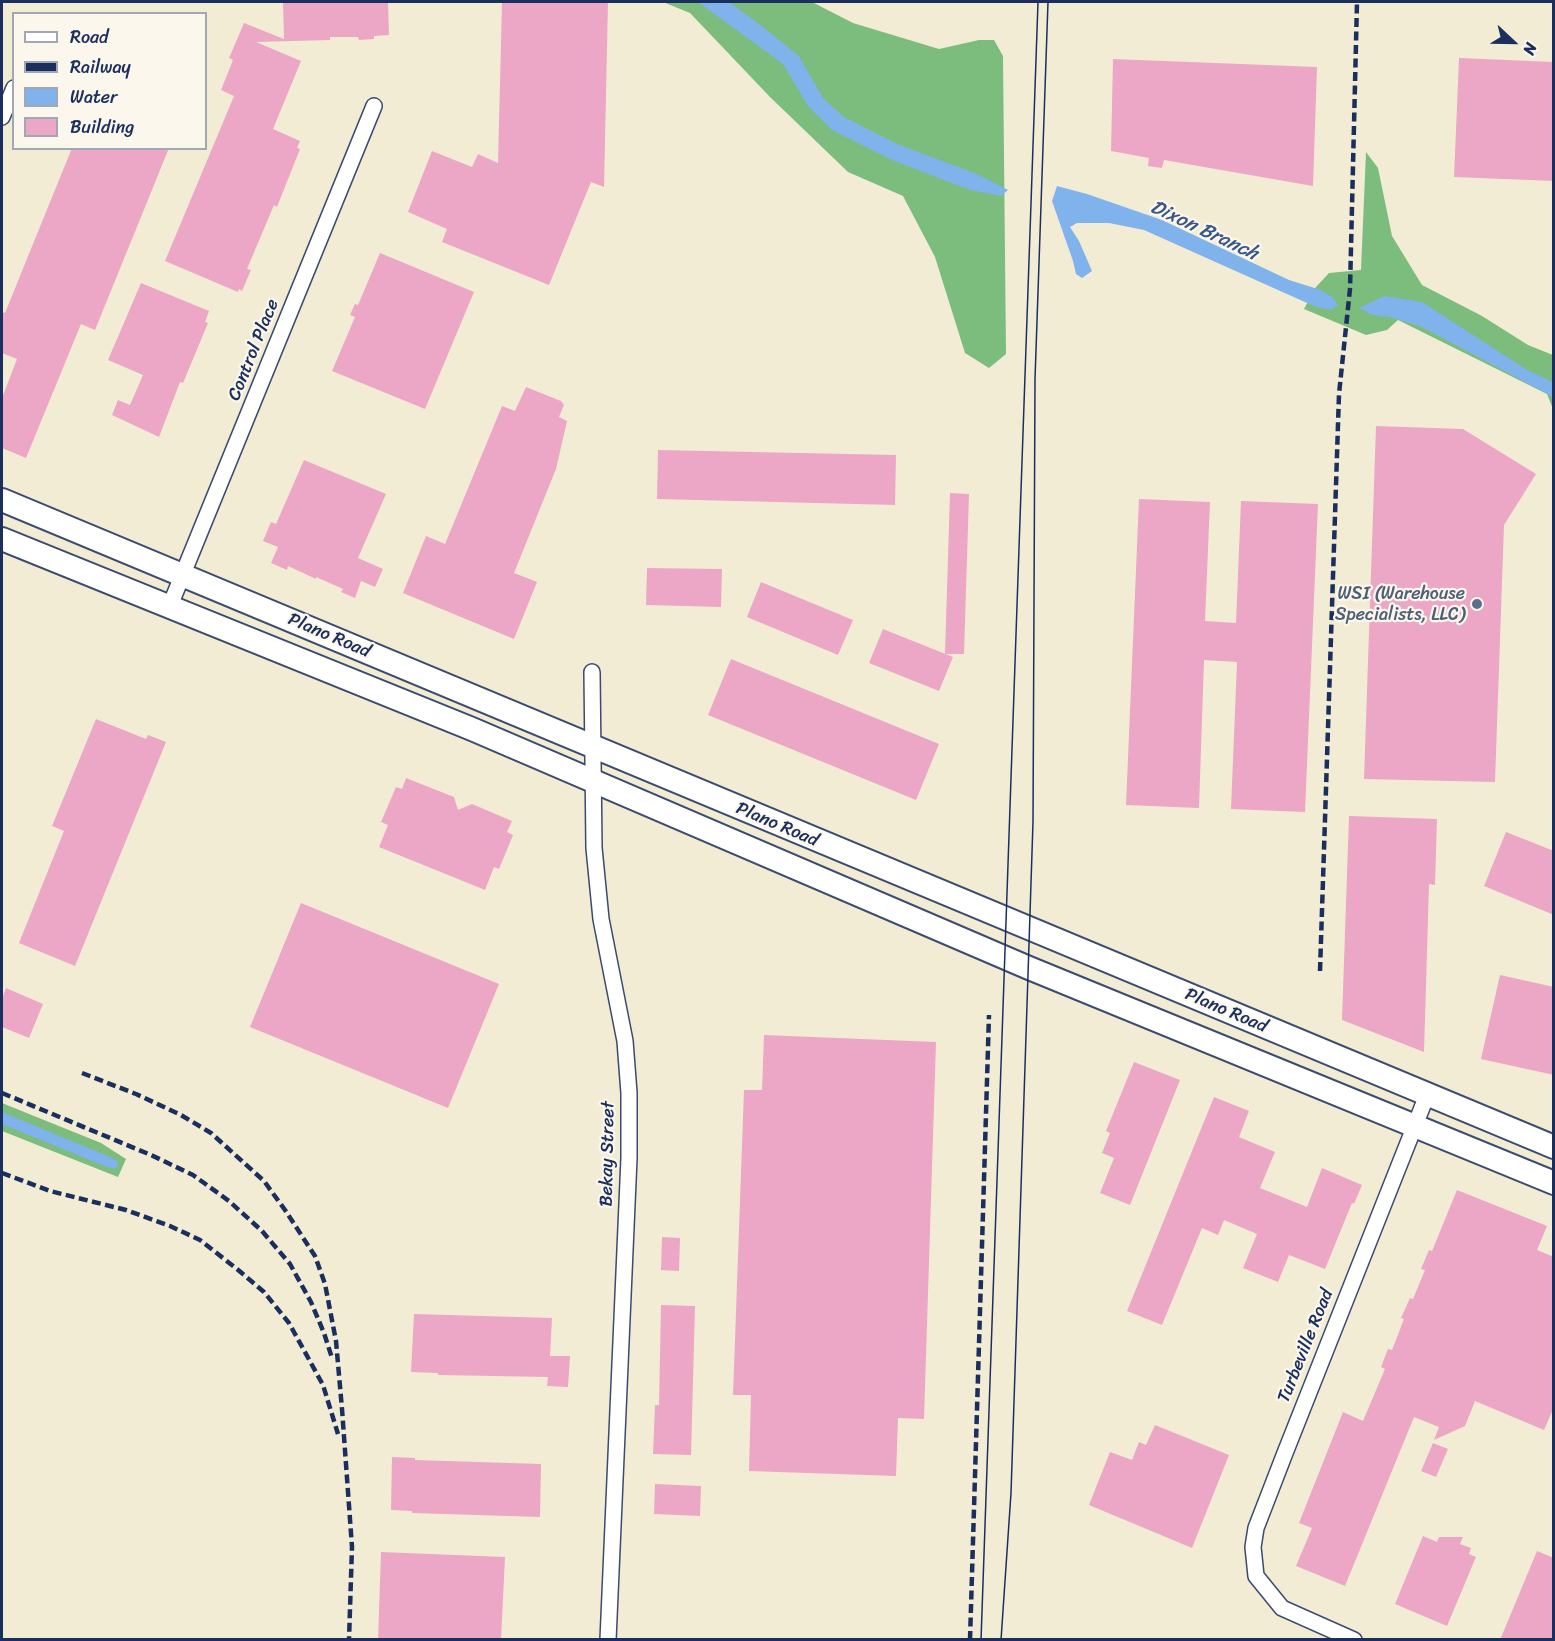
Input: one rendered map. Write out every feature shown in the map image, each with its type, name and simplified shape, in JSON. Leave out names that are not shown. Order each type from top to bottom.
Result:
[{"type":"main road","name":"Plano Road","points":[[2,500],[1554,1147]]},
{"type":"main road","name":"Plano Road","points":[[2,539],[472,729],[1029,968],[1554,1183]]},
{"type":"street","points":[[2,117],[12,93]]},
{"type":"street","name":"Control Place","points":[[169,608],[374,106]]},
{"type":"street","name":"Bekay Street","points":[[592,672],[594,848],[601,919],[625,1041],[628,1093],[629,1158],[608,1640]]},
{"type":"street","name":"Turbeville Road","points":[[1354,1640],[1282,1608],[1257,1576],[1253,1547],[1256,1528],[1427,1095]]},
{"type":"green space","points":[[663,2],[812,2],[853,23],[939,49],[979,40],[994,40],[1003,56],[1006,354],[989,368],[965,353],[935,257],[903,196],[848,172],[770,97],[690,13]]},
{"type":"green space","points":[[1366,152],[1378,168],[1392,236],[1422,285],[1482,316],[1528,345],[1553,355],[1553,409],[1547,394],[1398,320],[1387,330],[1366,335],[1304,309],[1316,287],[1329,273],[1361,270]]},
{"type":"green space","points":[[2,1103],[101,1143],[126,1159],[118,1177],[2,1131]]},
{"type":"water","points":[[698,2],[729,2],[763,27],[799,56],[823,98],[844,117],[897,144],[977,174],[1008,190],[1001,196],[970,190],[892,160],[832,130],[808,106],[783,64]]},
{"type":"water","points":[[1057,186],[1162,220],[1289,280],[1321,290],[1332,297],[1338,305],[1331,310],[1316,307],[1144,230],[1109,223],[1077,223],[1070,227],[1092,271],[1082,278],[1076,274],[1052,201]]},
{"type":"water","points":[[1384,296],[1422,302],[1527,370],[1553,382],[1553,397],[1420,326],[1373,315],[1359,308]]},
{"type":"water","points":[[2,1112],[110,1157],[117,1161],[118,1165],[115,1169],[107,1167],[2,1124]]},
{"type":"building","points":[[283,2],[388,2],[389,35],[359,40],[358,37],[330,37],[330,40],[256,42],[301,61],[273,129],[300,141],[297,148],[300,149],[277,207],[274,205],[247,269],[251,270],[242,291],[239,289],[238,292],[165,261],[234,96],[221,90],[233,60],[229,58],[244,23],[284,39]]},
{"type":"building","points":[[502,2],[608,2],[604,187],[591,182],[549,285],[442,242],[447,229],[408,212],[432,151],[472,167],[478,154],[498,163]]},
{"type":"building","points":[[1459,58],[1554,62],[1554,181],[1454,177]]},
{"type":"building","points":[[1113,59],[1317,67],[1313,186],[1164,160],[1162,168],[1148,166],[1149,158],[1111,151]]},
{"type":"building","points":[[71,150],[168,150],[95,330],[81,324],[26,458],[2,448],[2,398],[17,359],[2,353],[2,312],[5,313]]},
{"type":"building","points":[[380,253],[474,292],[425,409],[332,371],[355,317],[350,315],[355,304],[358,305]]},
{"type":"building","points":[[141,283],[209,311],[205,322],[208,323],[183,383],[180,382],[159,437],[112,415],[118,400],[130,405],[143,375],[108,360]]},
{"type":"building","points":[[526,387],[561,401],[564,405],[559,417],[567,421],[556,469],[514,573],[537,582],[514,639],[403,593],[426,536],[445,544],[502,406],[515,411]]},
{"type":"building","points":[[1376,426],[1463,429],[1536,474],[1504,525],[1495,782],[1364,779]]},
{"type":"building","points":[[658,450],[896,455],[895,505],[657,499]]},
{"type":"building","points":[[304,460],[386,494],[358,558],[383,569],[375,587],[361,581],[355,598],[341,592],[343,589],[316,577],[316,579],[288,566],[287,570],[271,563],[278,547],[263,541],[271,522],[276,524]]},
{"type":"building","points":[[950,493],[969,494],[964,654],[945,654]]},
{"type":"building","points":[[1139,499],[1210,502],[1205,621],[1236,623],[1241,501],[1318,504],[1305,812],[1231,809],[1237,662],[1204,660],[1199,808],[1126,805]]},
{"type":"building","points":[[647,568],[722,569],[721,607],[646,605]]},
{"type":"building","points":[[761,582],[853,620],[838,655],[747,617]]},
{"type":"building","points":[[883,629],[953,657],[939,691],[869,663]]},
{"type":"building","points":[[731,659],[939,744],[916,800],[708,715]]},
{"type":"building","points":[[96,719],[146,739],[148,735],[166,742],[75,966],[19,943],[64,831],[52,826]]},
{"type":"building","points":[[406,778],[454,797],[458,810],[472,804],[512,821],[507,832],[513,835],[499,869],[494,867],[485,890],[379,847],[388,825],[381,822],[396,787],[402,789]]},
{"type":"building","points":[[1349,816],[1437,819],[1435,885],[1429,884],[1424,1052],[1342,1020]]},
{"type":"building","points":[[1506,832],[1554,851],[1554,915],[1484,886]]},
{"type":"building","points":[[301,903],[499,984],[448,1108],[250,1027]]},
{"type":"building","points":[[1500,975],[1554,987],[1554,1075],[1481,1059]]},
{"type":"building","points":[[6,988],[43,1004],[29,1038],[2,1027],[2,999]]},
{"type":"building","points":[[764,1035],[936,1042],[924,1419],[898,1418],[896,1476],[749,1471],[751,1395],[733,1395],[744,1090],[762,1090]]},
{"type":"building","points":[[1134,1062],[1180,1080],[1130,1205],[1100,1193],[1114,1158],[1102,1153],[1110,1133],[1106,1131]]},
{"type":"building","points":[[1214,1097],[1249,1111],[1239,1137],[1275,1152],[1260,1188],[1307,1207],[1322,1168],[1362,1185],[1354,1204],[1352,1203],[1325,1269],[1289,1255],[1278,1282],[1243,1268],[1257,1234],[1224,1220],[1218,1235],[1202,1228],[1162,1325],[1127,1311]]},
{"type":"building","points":[[1457,1190],[1547,1226],[1537,1250],[1554,1257],[1554,1407],[1544,1430],[1475,1401],[1465,1426],[1434,1440],[1439,1427],[1414,1417],[1345,1586],[1296,1566],[1312,1528],[1299,1523],[1343,1412],[1363,1421],[1385,1369],[1381,1367],[1388,1349],[1392,1350],[1404,1319],[1401,1318],[1410,1298],[1413,1299],[1425,1270],[1421,1269],[1429,1250],[1432,1251]]},
{"type":"building","points":[[662,1237],[680,1238],[679,1271],[661,1270]]},
{"type":"building","points":[[661,1305],[695,1306],[691,1455],[653,1454],[655,1405],[659,1405]]},
{"type":"building","points":[[414,1314],[552,1318],[550,1356],[570,1356],[568,1387],[547,1386],[548,1377],[438,1375],[438,1373],[411,1372]]},
{"type":"building","points":[[1155,1425],[1229,1455],[1192,1548],[1089,1505],[1110,1452],[1132,1460],[1139,1442],[1146,1445]]},
{"type":"building","points":[[1433,1443],[1448,1449],[1436,1477],[1421,1471]]},
{"type":"building","points":[[392,1457],[415,1458],[415,1460],[541,1464],[540,1517],[412,1513],[412,1511],[391,1510]]},
{"type":"building","points":[[655,1484],[701,1486],[700,1516],[654,1514]]},
{"type":"building","points":[[1423,1536],[1437,1542],[1439,1537],[1463,1537],[1460,1544],[1471,1548],[1469,1554],[1476,1557],[1447,1626],[1395,1604]]},
{"type":"building","points":[[1537,1551],[1554,1558],[1554,1640],[1500,1640]]},
{"type":"building","points":[[381,1552],[505,1557],[501,1640],[378,1640]]},
{"type":"tram line","points":[[981,1640],[1038,2]]},
{"type":"tram line","points":[[1001,1640],[1011,1493],[1033,822],[1035,379],[1048,2]]},
{"type":"railway","points":[[1320,971],[1339,394],[1350,289],[1357,2]]},
{"type":"railway","points":[[970,1640],[989,1015]]},
{"type":"railway","points":[[82,1073],[136,1094],[181,1115],[211,1133],[264,1181],[315,1256],[325,1284],[336,1341],[352,1547],[349,1640]]},
{"type":"railway","points":[[2,1093],[151,1155],[193,1175],[229,1201],[262,1231],[290,1264],[311,1302],[332,1358]]},
{"type":"railway","points":[[2,1173],[50,1191],[126,1210],[200,1240],[264,1292],[289,1323],[323,1385],[338,1434]]},
{"type":"place","name":"WSI (Warehouse Specialists, LLC)","points":[[1477,604]]},
{"type":"water label","name":"Dixon Branch","points":[[1204,231]]}]
